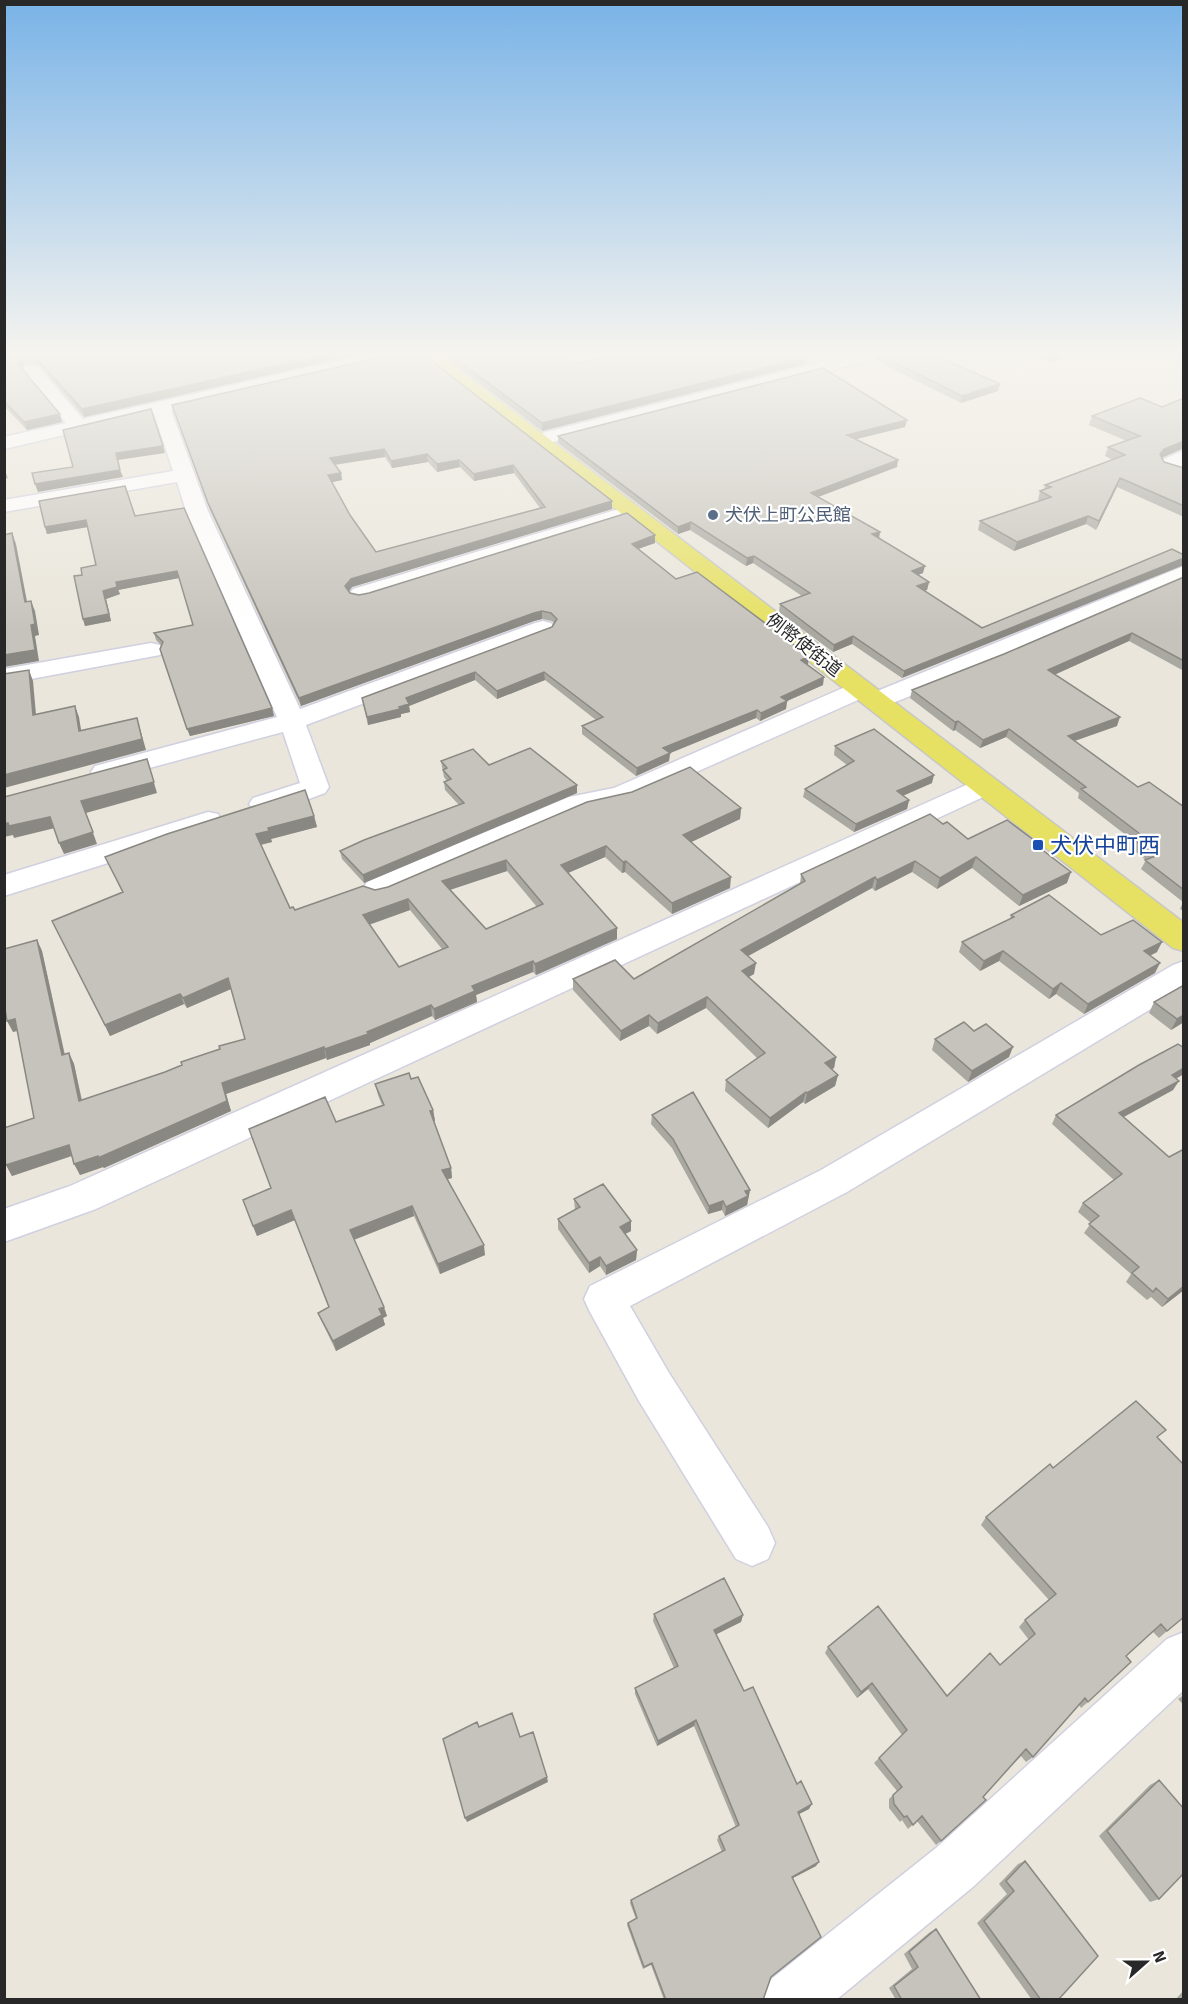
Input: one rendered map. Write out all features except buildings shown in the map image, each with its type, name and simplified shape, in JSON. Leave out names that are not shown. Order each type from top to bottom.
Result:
[{"type":"main road","name":"例幣使街道","points":[[548,445],[1184,940]]},
{"type":"street","points":[[4,885],[315,787],[292,721],[197,511],[174,445]]},
{"type":"street","points":[[1184,456],[1169,464],[1184,470]]},
{"type":"street","points":[[4,506],[184,475]]},
{"type":"street","points":[[361,594],[633,511]]},
{"type":"street","points":[[378,889],[579,803],[621,795],[869,695],[1002,651],[1184,573]]},
{"type":"street","points":[[85,777],[292,721],[543,628]]},
{"type":"street","points":[[4,677],[151,650]]},
{"type":"street","points":[[4,1226],[83,1198],[984,786]]},
{"type":"street","points":[[752,1543],[654,1387],[604,1299],[834,1181],[1184,973]]},
{"type":"street","points":[[790,2000],[955,1867],[1184,1656]]},
{"type":"place","name":"犬伏上町公民館","points":[[713,515]]},
{"type":"place","name":"犬伏中町西","points":[[1038,845]]}]
